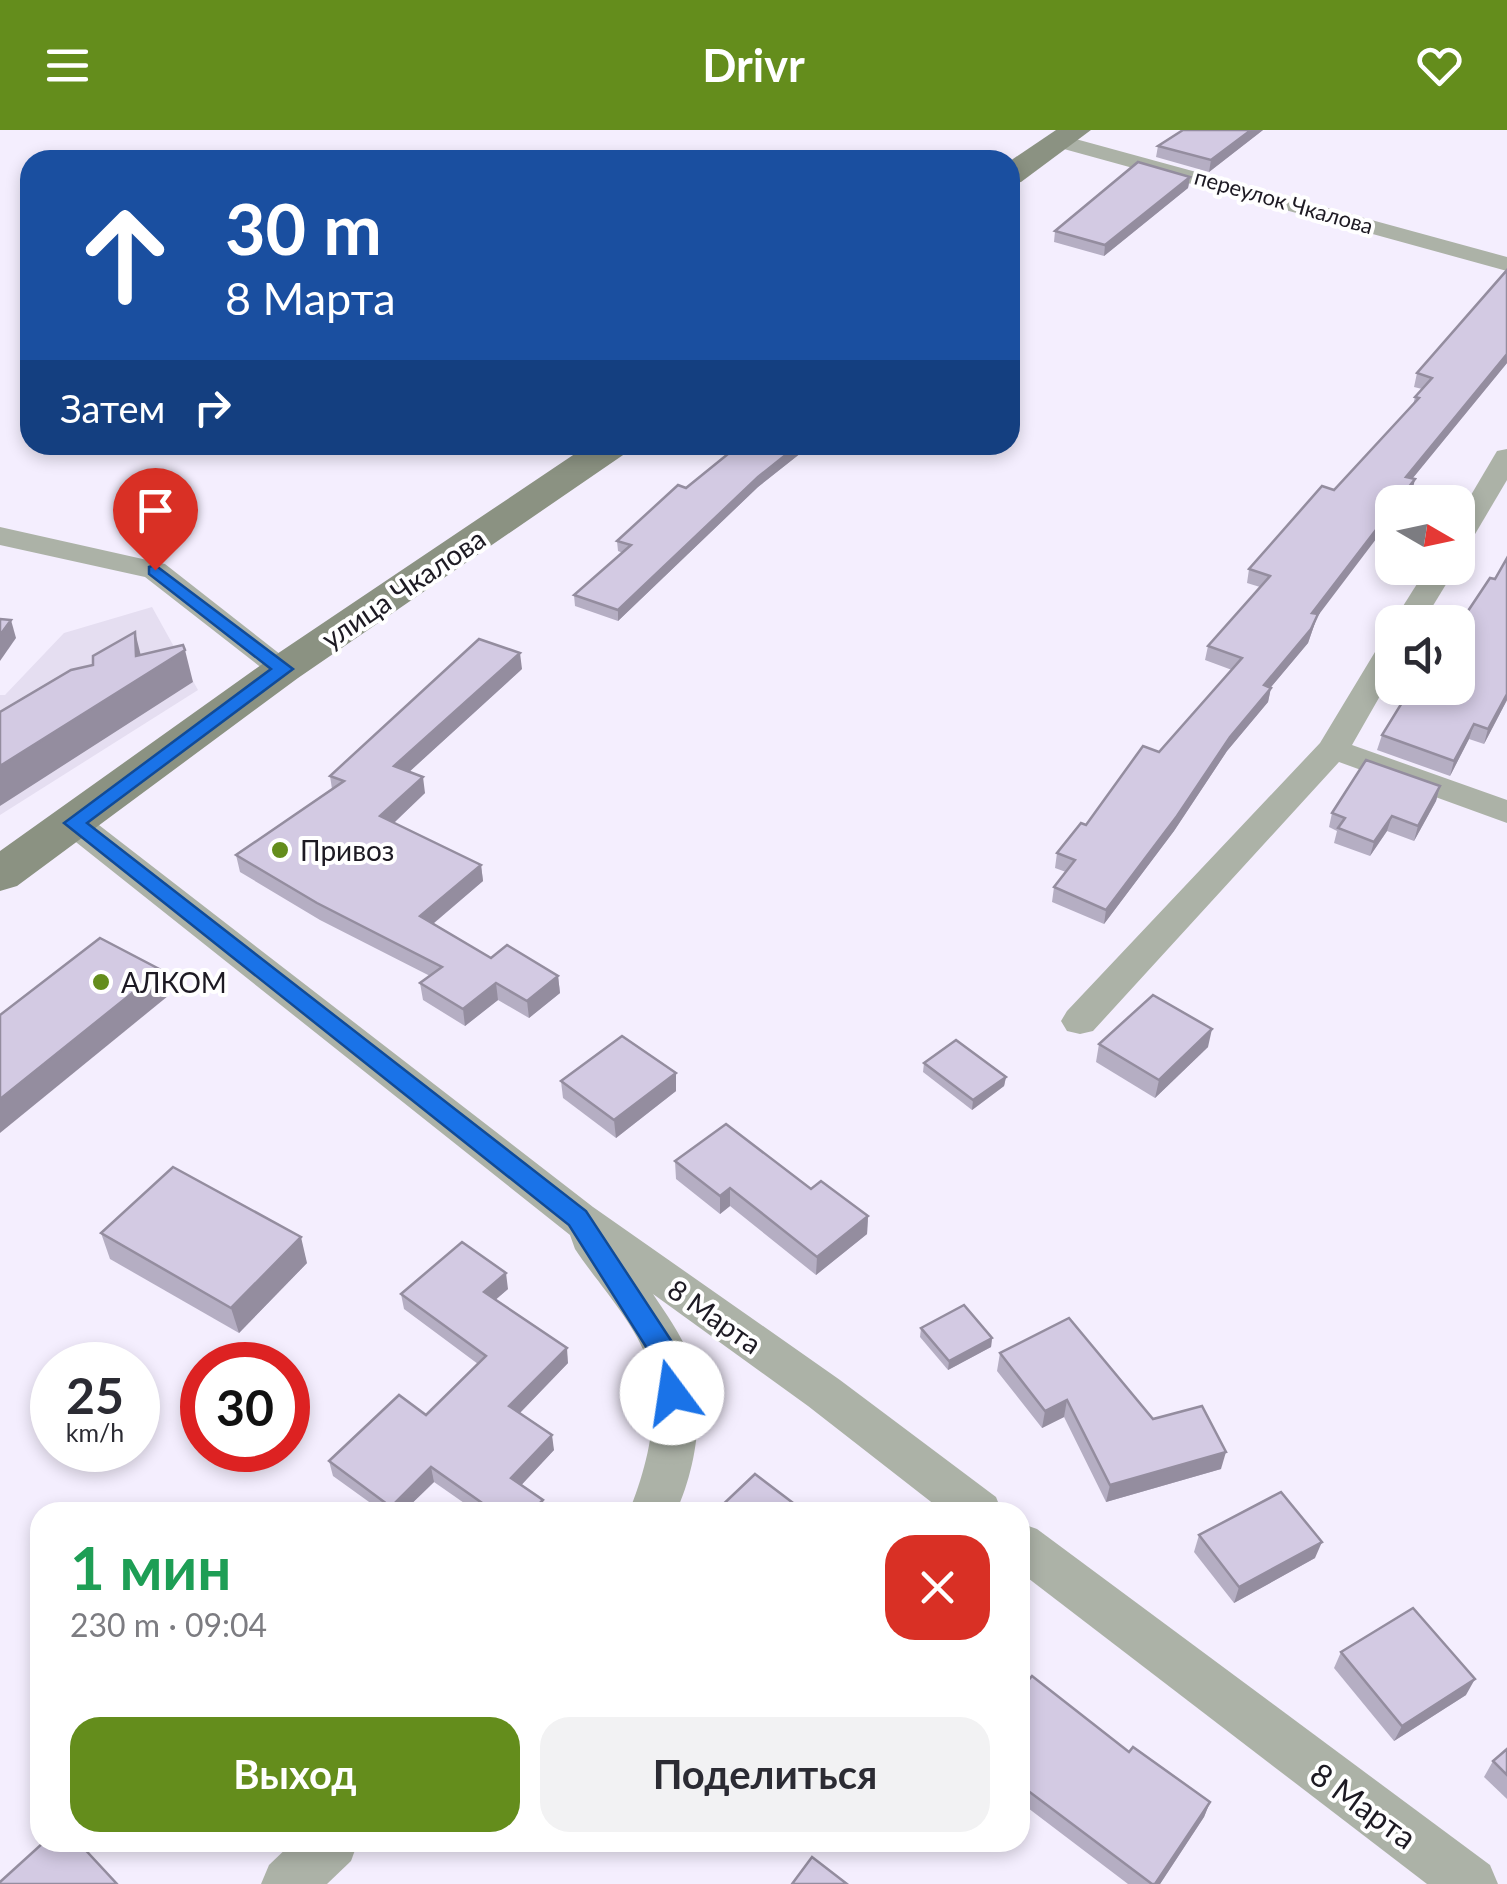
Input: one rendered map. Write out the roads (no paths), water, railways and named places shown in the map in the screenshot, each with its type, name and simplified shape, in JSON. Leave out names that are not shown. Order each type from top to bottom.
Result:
[{"type":"street","points":[[1020,169],[1069,135]]},
{"type":"street","name":"переулок Чкалова","points":[[1069,135],[1507,264]]},
{"type":"street","name":"улица Чкалова","points":[[0,874],[284,669],[598,455]]},
{"type":"street","points":[[1475,511],[1507,456]]},
{"type":"street","points":[[0,536],[155,570],[284,669]]},
{"type":"street","points":[[1080,1021],[1333,749],[1375,678]]},
{"type":"street","points":[[1333,749],[1507,812]]},
{"type":"street","name":"8 Марта","points":[[74,823],[578,1218],[824,1393],[967,1502]]},
{"type":"street","points":[[578,1218],[668,1359],[674,1426],[659,1502]]},
{"type":"street","name":"8 Марта","points":[[1030,1552],[1471,1884]]},
{"type":"street","points":[[288,1884],[322,1852]]},
{"type":"place","name":"Привоз","points":[[280,850]]},
{"type":"place","name":"АЛКОМ","points":[[101,982]]}]
